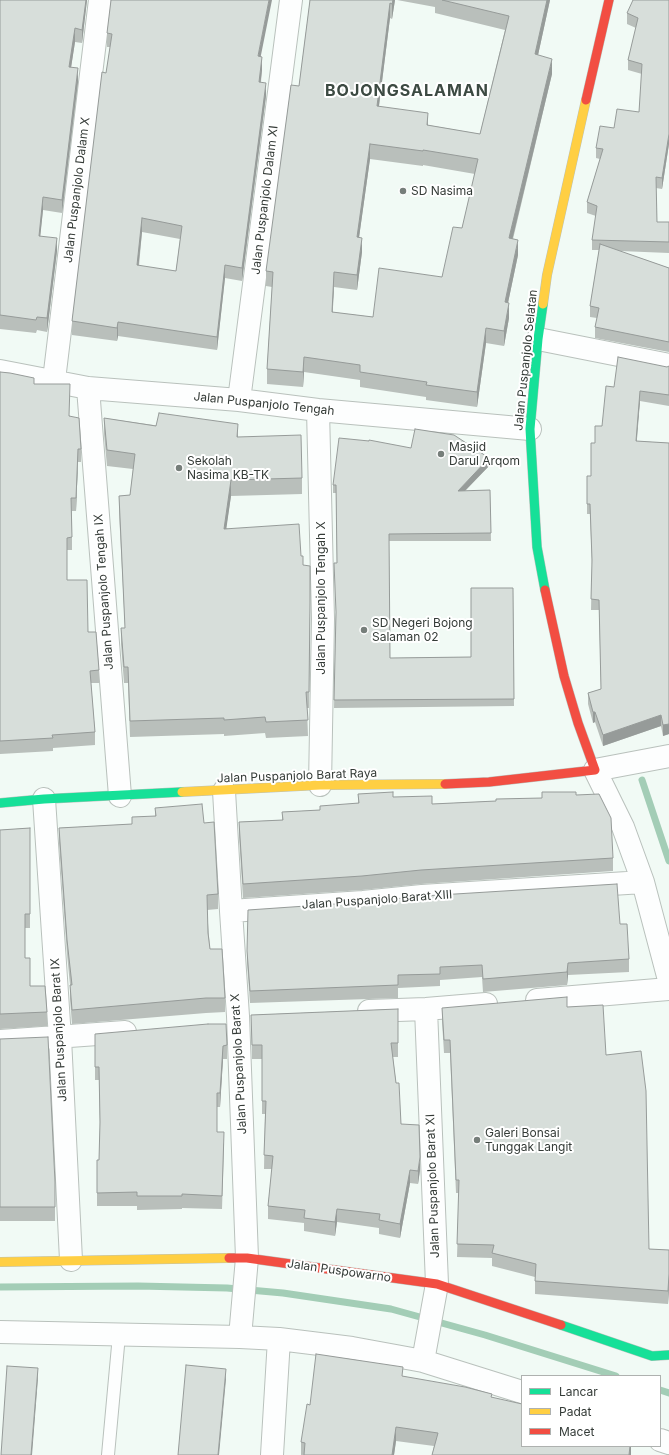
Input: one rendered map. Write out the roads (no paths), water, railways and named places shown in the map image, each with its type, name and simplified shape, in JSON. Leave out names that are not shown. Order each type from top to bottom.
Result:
[{"type":"street","name":"Jalan Puspanjolo Dalam X","points":[[54,380],[100,0]]},
{"type":"street","name":"Jalan Puspanjolo Dalam XI","points":[[239,400],[291,0]]},
{"type":"street","name":"Jalan Puspanjolo Selatan","points":[[595,770],[578,723],[564,676],[547,604],[537,547],[530,429],[538,339],[547,275],[609,0]]},
{"type":"street","points":[[538,339],[669,365]]},
{"type":"street","name":"Jalan Puspanjolo Tengah","points":[[0,370],[88,388],[239,400],[318,410],[530,429]]},
{"type":"street","name":"Jalan Puspanjolo Tengah IX","points":[[88,388],[120,796]]},
{"type":"street","name":"Jalan Puspanjolo Tengah X","points":[[318,410],[323,619],[320,785]]},
{"type":"street","points":[[668,759],[595,770],[623,827],[643,882],[669,980]]},
{"type":"street","name":"Jalan Puspanjolo Barat Raya","points":[[0,803],[44,799],[320,785],[411,785],[489,782],[595,770]]},
{"type":"street","name":"Jalan Puspanjolo Barat X","points":[[224,791],[238,1021],[247,1264],[240,1333]]},
{"type":"street","name":"Jalan Puspanjolo Barat IX","points":[[44,799],[60,1038],[71,1260]]},
{"type":"street","name":"Jalan Puspanjolo Barat XIII","points":[[231,911],[422,896],[643,882]]},
{"type":"street","points":[[347,1012],[426,1009],[669,989]]},
{"type":"street","name":"Jalan Puspanjolo Barat XI","points":[[423,1359],[436,1290],[426,1009]]},
{"type":"street","points":[[215,1025],[261,1015]]},
{"type":"street","points":[[0,1041],[60,1038],[143,1030]]},
{"type":"street","name":"Jalan Puspowarno","points":[[0,1262],[71,1260],[247,1264],[436,1290],[652,1356],[667,1355]]},
{"type":"street","points":[[0,1332],[119,1334],[240,1333],[423,1359],[521,1392]]},
{"type":"street","points":[[272,1455],[279,1339]]},
{"type":"lane","points":[[108,1455],[119,1334]]},
{"type":"waterway","points":[[642,780],[669,861]]},
{"type":"waterway","points":[[0,1287],[138,1286],[227,1288],[283,1293],[391,1309],[485,1335],[613,1375]]},
{"type":"waterway","points":[[661,1390],[669,1393]]},
{"type":"place","name":"SD Nasima","points":[[403,191]]},
{"type":"place","name":"Masjid Darul Arqom","points":[[441,454]]},
{"type":"place","name":"Sekolah Nasima KB-TK","points":[[179,468]]},
{"type":"place","name":"SD Negeri Bojong Salaman 02","points":[[364,630]]},
{"type":"place","name":"Galeri Bonsai Tunggak Langit","points":[[477,1140]]},
{"type":"district","name":"BOJONGSALAMAN","points":[[407,91]]}]
